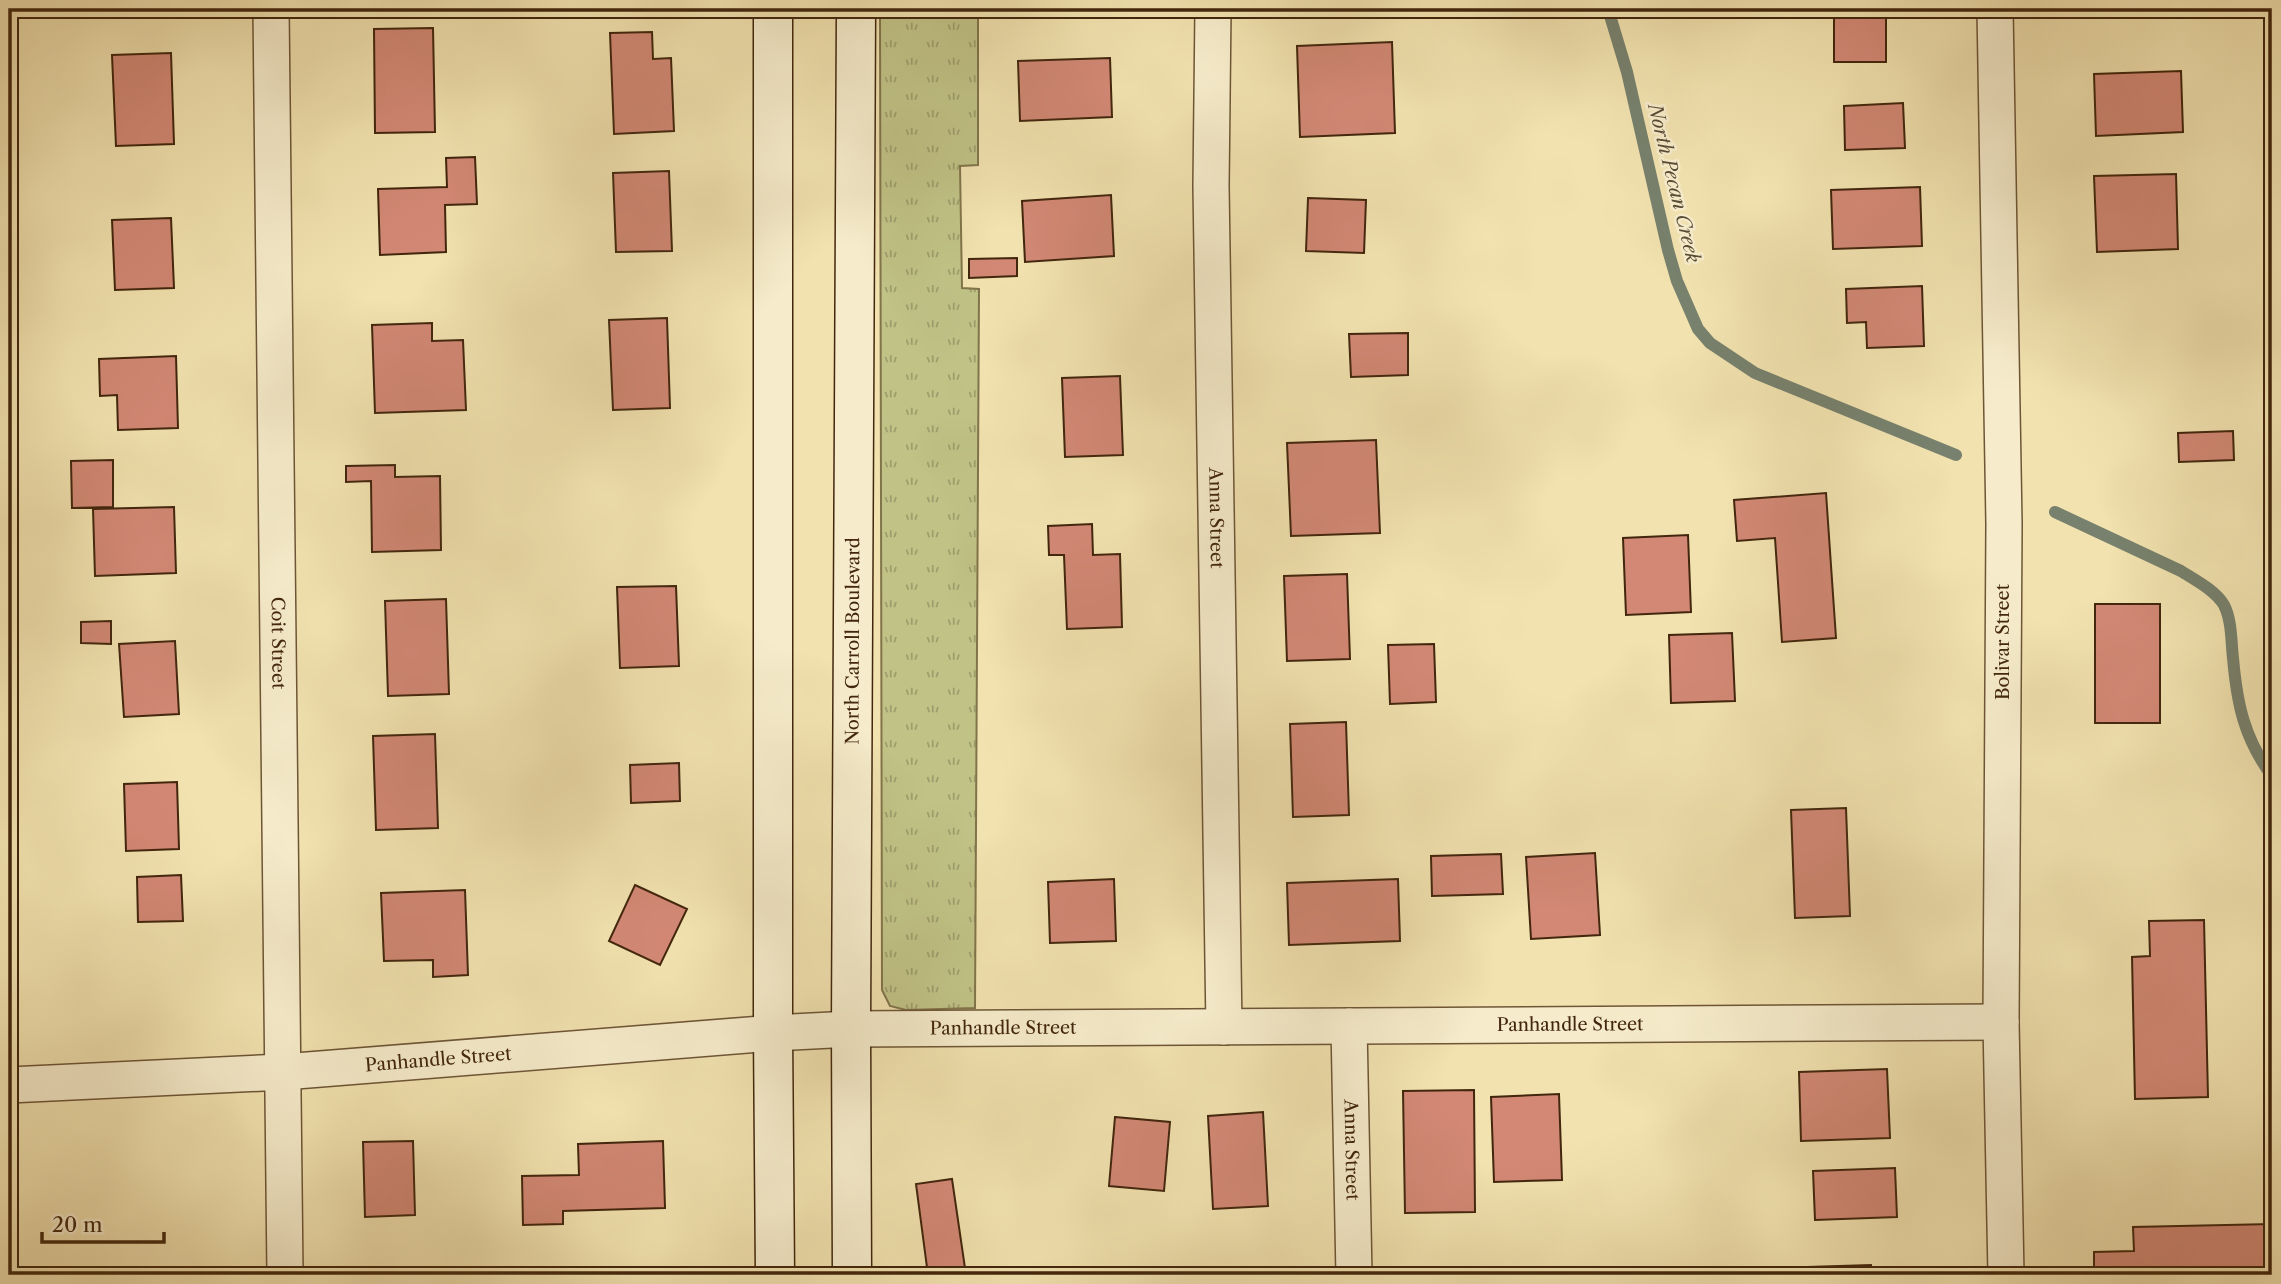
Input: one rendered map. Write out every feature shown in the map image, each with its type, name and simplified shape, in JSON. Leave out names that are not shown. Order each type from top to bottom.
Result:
[{"type":"main road","points":[[773,9],[775,1275]]},
{"type":"main road","name":"North Carroll Boulevard","points":[[852,1275],[856,9]]},
{"type":"street","name":"Coit Street","points":[[271,9],[285,1275]]},
{"type":"street","name":"Anna Street","points":[[1213,9],[1211,186],[1224,1027]]},
{"type":"street","name":"Bolivar Street","points":[[1994,9],[2004,524],[2001,1022],[2006,1275]]},
{"type":"street","name":"Panhandle Street","points":[[9,1085],[283,1072],[851,1029],[2001,1022]]},
{"type":"street","name":"Anna Street","points":[[1349,1026],[1354,1275]]},
{"type":"green space","points":[[880,9],[978,9],[978,165],[960,166],[962,288],[979,289],[975,1008],[906,1010],[890,1006],[882,990]]},
{"type":"building","points":[[1043,9],[1126,9],[1126,11],[1043,14]]},
{"type":"building","points":[[1279,9],[1392,9],[1280,15]]},
{"type":"building","points":[[1886,10],[1886,62],[1834,62],[1834,11]]},
{"type":"building","points":[[433,28],[435,132],[375,133],[374,29]]},
{"type":"building","points":[[652,32],[653,59],[671,58],[674,131],[614,134],[610,33]]},
{"type":"building","points":[[1392,42],[1395,133],[1300,137],[1297,46]]},
{"type":"building","points":[[171,53],[174,144],[116,146],[112,55]]},
{"type":"building","points":[[1110,58],[1112,117],[1020,121],[1018,61]]},
{"type":"building","points":[[2181,71],[2183,132],[2096,136],[2094,74]]},
{"type":"building","points":[[1903,103],[1905,148],[1845,150],[1844,106]]},
{"type":"building","points":[[475,157],[477,204],[445,205],[446,252],[380,255],[378,189],[447,187],[446,158]]},
{"type":"building","points":[[669,171],[672,251],[616,252],[613,173]]},
{"type":"building","points":[[2176,174],[2178,249],[2097,252],[2094,176]]},
{"type":"building","points":[[1920,187],[1922,246],[1833,249],[1831,190]]},
{"type":"building","points":[[1111,195],[1114,256],[1025,262],[1022,201]]},
{"type":"building","points":[[1308,198],[1366,200],[1364,253],[1306,251]]},
{"type":"building","points":[[171,218],[174,288],[115,290],[112,220]]},
{"type":"building","points":[[1017,258],[1017,276],[969,278],[969,259]]},
{"type":"building","points":[[1922,286],[1924,346],[1867,348],[1866,322],[1847,323],[1846,289]]},
{"type":"building","points":[[667,318],[670,408],[613,410],[609,320]]},
{"type":"building","points":[[432,323],[432,341],[463,340],[466,410],[375,413],[372,325]]},
{"type":"building","points":[[1408,333],[1408,375],[1351,377],[1349,334]]},
{"type":"building","points":[[176,356],[178,428],[118,430],[117,395],[100,396],[99,359]]},
{"type":"building","points":[[1120,376],[1123,455],[1065,457],[1062,378]]},
{"type":"building","points":[[2233,431],[2234,460],[2179,462],[2178,433]]},
{"type":"building","points":[[1376,440],[1380,533],[1291,536],[1287,443]]},
{"type":"building","points":[[113,460],[113,507],[72,508],[71,461]]},
{"type":"building","points":[[395,465],[395,477],[440,476],[441,550],[372,552],[371,481],[346,482],[346,466]]},
{"type":"building","points":[[1826,493],[1836,638],[1782,642],[1775,538],[1737,541],[1734,500]]},
{"type":"building","points":[[174,507],[176,573],[95,576],[93,509]]},
{"type":"building","points":[[1092,524],[1093,555],[1120,554],[1122,627],[1067,629],[1064,555],[1049,555],[1048,526]]},
{"type":"building","points":[[1688,535],[1691,612],[1626,615],[1623,538]]},
{"type":"building","points":[[1347,574],[1350,659],[1287,661],[1284,576]]},
{"type":"building","points":[[676,586],[679,666],[620,668],[617,587]]},
{"type":"building","points":[[446,599],[449,694],[388,696],[385,601]]},
{"type":"building","points":[[2095,604],[2160,604],[2160,723],[2095,723]]},
{"type":"building","points":[[111,621],[111,644],[81,643],[81,622]]},
{"type":"building","points":[[1732,633],[1735,701],[1671,703],[1669,635]]},
{"type":"building","points":[[175,641],[179,714],[124,717],[119,644]]},
{"type":"building","points":[[1434,644],[1436,702],[1390,704],[1388,645]]},
{"type":"building","points":[[1346,722],[1349,815],[1293,817],[1290,724]]},
{"type":"building","points":[[435,734],[438,828],[376,830],[373,736]]},
{"type":"building","points":[[679,763],[680,801],[631,803],[630,765]]},
{"type":"building","points":[[177,782],[179,849],[126,851],[124,784]]},
{"type":"building","points":[[1846,808],[1850,916],[1795,918],[1791,810]]},
{"type":"building","points":[[1595,853],[1600,935],[1531,939],[1526,857]]},
{"type":"building","points":[[1501,854],[1503,894],[1432,896],[1431,856]]},
{"type":"building","points":[[181,875],[183,921],[138,922],[137,877]]},
{"type":"building","points":[[1114,879],[1116,941],[1050,943],[1048,882]]},
{"type":"building","points":[[1398,879],[1400,941],[1289,945],[1287,883]]},
{"type":"building","points":[[635,885],[687,909],[660,965],[609,941]]},
{"type":"building","points":[[465,890],[468,975],[433,977],[433,960],[384,961],[381,893]]},
{"type":"building","points":[[2204,920],[2208,1097],[2135,1099],[2132,957],[2150,956],[2149,921]]},
{"type":"building","points":[[1887,1069],[1890,1138],[1801,1141],[1799,1072]]},
{"type":"building","points":[[1474,1090],[1475,1212],[1405,1213],[1403,1091]]},
{"type":"building","points":[[1559,1094],[1562,1180],[1494,1182],[1491,1097]]},
{"type":"building","points":[[1263,1112],[1268,1206],[1213,1209],[1208,1116]]},
{"type":"building","points":[[1115,1117],[1170,1122],[1164,1191],[1109,1186]]},
{"type":"building","points":[[413,1141],[415,1215],[365,1217],[363,1142]]},
{"type":"building","points":[[663,1141],[665,1208],[563,1211],[563,1224],[523,1225],[522,1176],[579,1175],[578,1144]]},
{"type":"building","points":[[1895,1168],[1897,1217],[1815,1220],[1813,1171]]},
{"type":"building","points":[[9,1173],[15,1173],[18,1246],[9,1246]]},
{"type":"building","points":[[952,1179],[966,1275],[928,1275],[916,1184]]},
{"type":"building","points":[[2272,1224],[2272,1275],[2094,1275],[2094,1252],[2134,1251],[2133,1227]]},
{"type":"building","points":[[1871,1265],[1872,1275],[1809,1275],[1808,1267]]},
{"type":"building","points":[[660,1272],[660,1275],[610,1275],[610,1274]]},
{"type":"waterway","name":"North Pecan Creek","points":[[1608,9],[1627,72],[1668,250],[1677,281],[1698,329],[1710,343],[1755,373],[1956,455]]},
{"type":"waterway","name":"North Pecan Creek","points":[[2055,512],[2181,571],[2220,600],[2227,611],[2230,624],[2237,691],[2248,734],[2272,776]]}]
